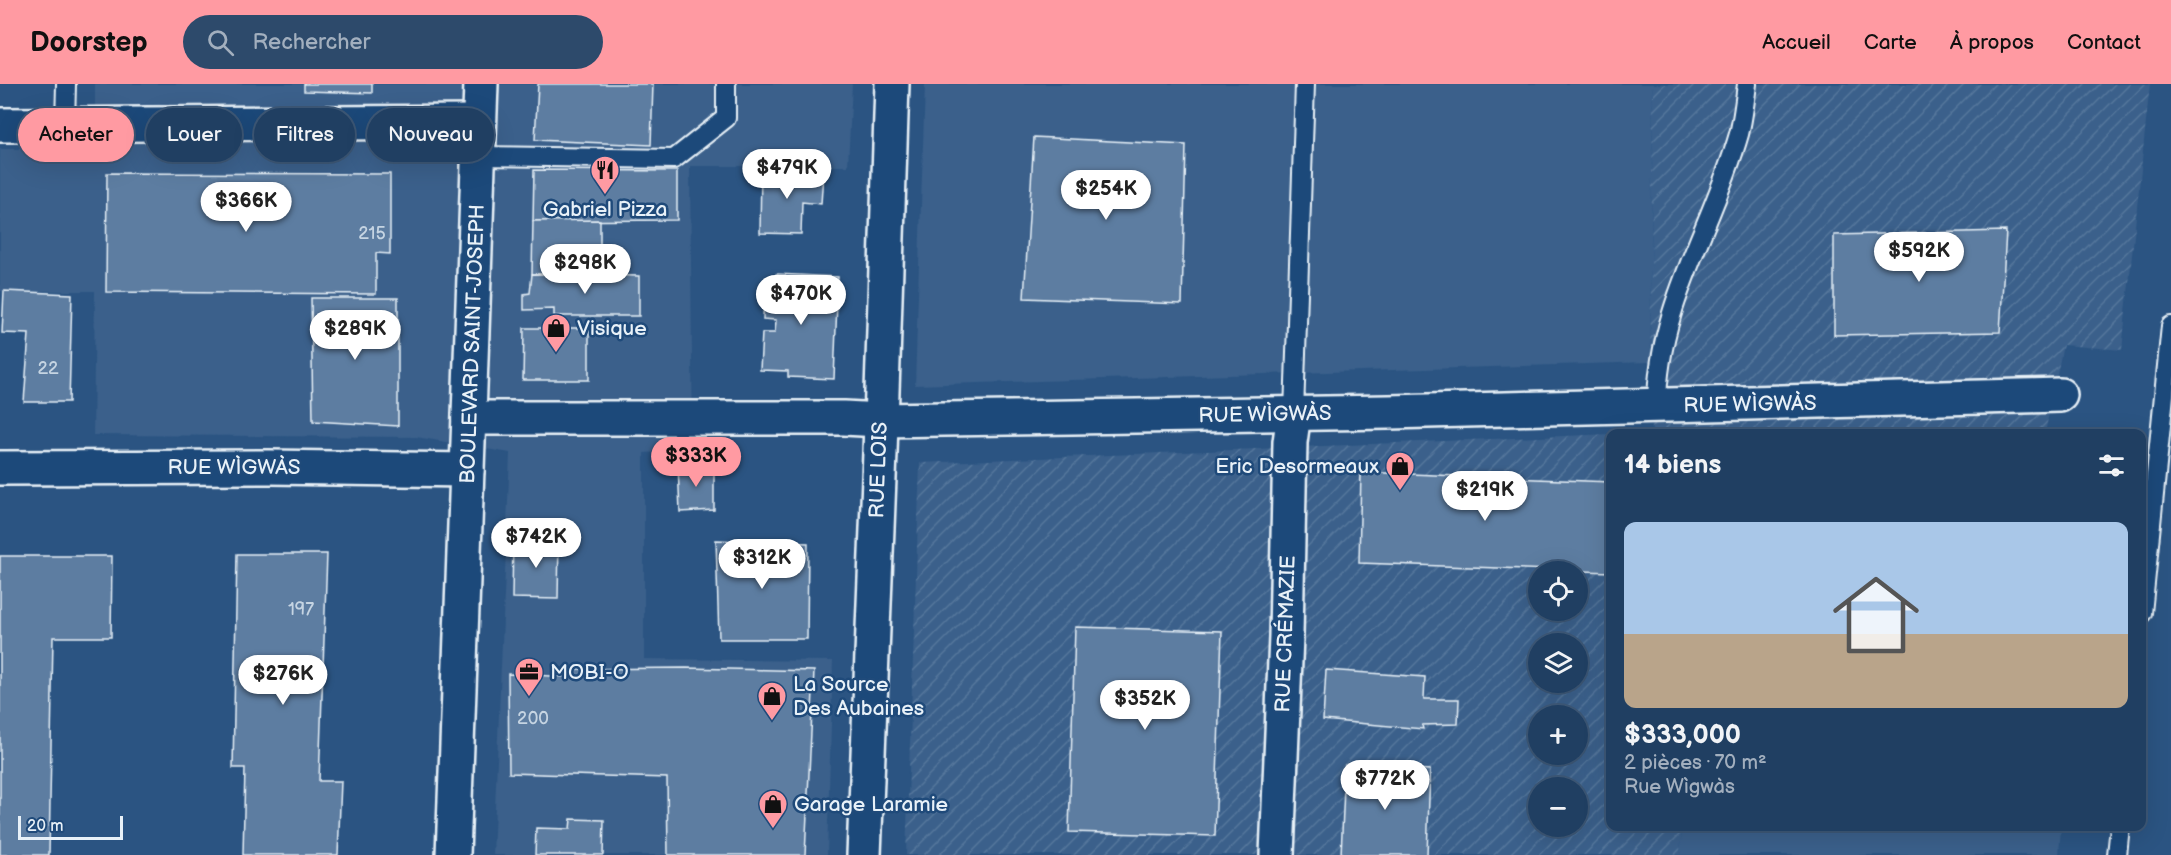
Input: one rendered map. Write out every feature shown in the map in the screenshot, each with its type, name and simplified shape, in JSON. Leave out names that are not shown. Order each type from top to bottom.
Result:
[{"type":"street","name":"BOULEVARD SAINT-JOSEPH","points":[[480,108],[481,84]]},
{"type":"street","name":"RUE LOIS","points":[[864,855],[892,84]]},
{"type":"street","points":[[134,124],[367,122]]},
{"type":"street","points":[[0,125],[18,125]]},
{"type":"street","name":"BOULEVARD SAINT-JOSEPH","points":[[453,855],[478,162]]},
{"type":"street","name":"RUE WÌGWÀS","points":[[469,418],[844,418],[880,420],[1658,406],[2060,395]]},
{"type":"street","name":"RUE CRÉMAZIE","points":[[1277,855],[1286,636],[1290,442],[1294,413]]},
{"type":"street","name":"RUE WÌGWÀS","points":[[0,468],[270,467],[467,470]]},
{"type":"lane","points":[[65,108],[66,84]]},
{"type":"lane","points":[[494,156],[675,159],[726,118],[726,84]]},
{"type":"lane","points":[[1294,413],[1305,84]]},
{"type":"lane","points":[[1658,406],[1658,386],[1664,343],[1683,278],[1739,133],[1748,84]]},
{"type":"lane","points":[[2146,573],[2171,326]]},
{"type":"lane","points":[[2117,855],[2119,831]]},
{"type":"shaded area","points":[[95,84],[852,84],[848,166],[690,166],[693,450],[644,453],[644,659],[833,661],[827,855],[493,855],[510,453],[416,437],[93,435],[95,291],[0,291],[0,149],[18,149],[18,162],[134,162],[134,108],[95,108]]},
{"type":"shaded area","points":[[925,84],[1653,84],[1650,362],[915,385]]},
{"type":"shaded area","points":[[1653,84],[2150,84],[2122,350],[2063,345],[2046,429],[1652,429],[1650,362]]},
{"type":"shaded area","points":[[1606,434],[1606,831],[1682,831],[1680,855],[906,855],[920,463]]},
{"type":"shaded area","points":[[1682,831],[2061,831],[2059,855],[1680,855]]},
{"type":"building","points":[[304,84],[372,84],[372,93],[304,91]]},
{"type":"building","points":[[538,84],[653,84],[651,145],[535,140]]},
{"type":"building","points":[[1034,137],[1186,145],[1182,304],[1024,298]]},
{"type":"building","name":"Gabriel Pizza","points":[[534,170],[677,171],[677,220],[533,221]]},
{"type":"building","points":[[761,171],[823,173],[821,204],[802,202],[801,234],[760,233]]},
{"type":"building","points":[[107,173],[390,174],[390,254],[376,253],[376,294],[106,292]]},
{"type":"building","points":[[600,220],[600,274],[532,274],[533,221]]},
{"type":"building","points":[[2006,231],[2000,332],[1834,335],[1834,235]]},
{"type":"building","points":[[532,274],[639,276],[639,316],[554,316],[554,309],[524,310],[524,294],[530,293]]},
{"type":"building","points":[[776,274],[838,277],[834,379],[788,377],[788,371],[760,370],[762,333],[775,333],[776,320],[763,319],[764,285],[776,285]]},
{"type":"building","points":[[4,291],[72,294],[69,402],[24,402],[29,334],[2,333]]},
{"type":"building","points":[[311,298],[398,298],[398,426],[313,421]]},
{"type":"building","name":"Visique","points":[[524,328],[589,328],[589,380],[523,380]]},
{"type":"building","points":[[714,464],[714,510],[680,512],[678,465]]},
{"type":"building","points":[[1361,472],[1606,482],[1606,572],[1588,571],[1588,561],[1528,561],[1528,569],[1359,563]]},
{"type":"building","points":[[513,538],[559,539],[558,599],[512,598]]},
{"type":"building","points":[[716,540],[808,543],[807,639],[719,639]]},
{"type":"building","points":[[237,554],[327,554],[319,781],[341,781],[338,855],[243,855],[245,768],[233,768]]},
{"type":"building","points":[[0,556],[112,556],[111,637],[53,637],[49,855],[0,855]]},
{"type":"building","points":[[1075,627],[1222,631],[1215,836],[1069,832]]},
{"type":"building","points":[[686,668],[814,671],[805,855],[668,855],[667,778],[509,773],[508,674],[573,677],[573,669]]},
{"type":"building","points":[[1326,670],[1425,677],[1424,699],[1459,699],[1458,724],[1422,725],[1423,729],[1323,720]]},
{"type":"building","points":[[1345,765],[1430,770],[1427,855],[1341,855]]},
{"type":"building","points":[[571,819],[604,820],[603,855],[535,855],[536,828],[570,829]]},
{"type":"place","name":"Gabriel Pizza","points":[[605,196]]},
{"type":"place","name":"Visique","points":[[556,354]]},
{"type":"place","name":"Eric Desormeaux","points":[[1400,492]]},
{"type":"place","name":"MOBI-O","points":[[529,698]]},
{"type":"place","name":"La Source Des Aubaines","points":[[772,722]]},
{"type":"place","name":"Garage Laramie","points":[[773,830]]}]
